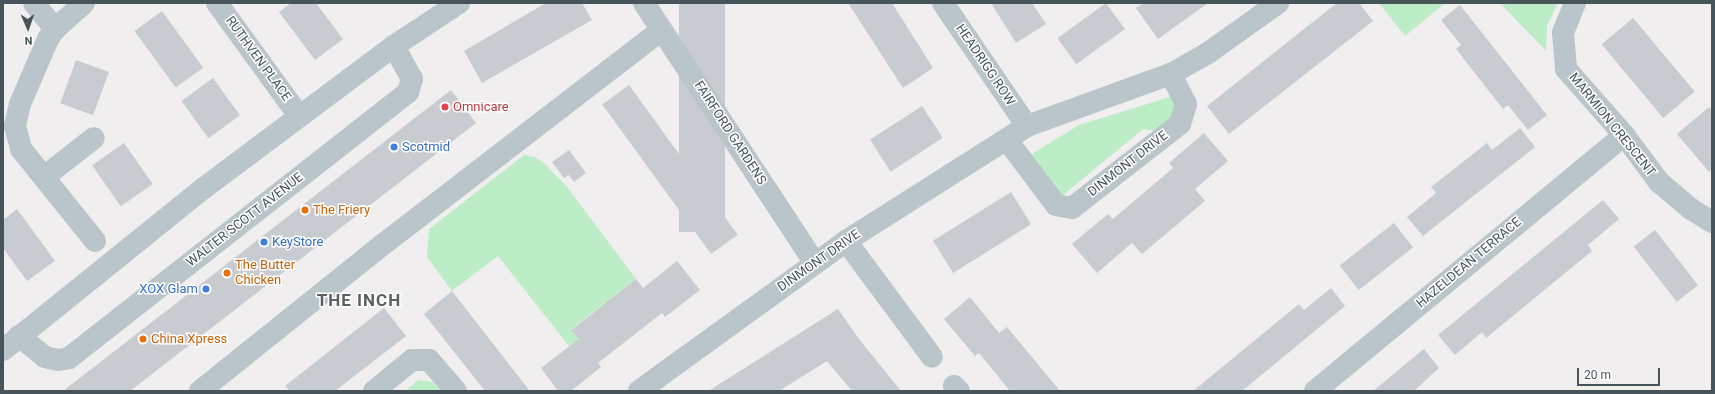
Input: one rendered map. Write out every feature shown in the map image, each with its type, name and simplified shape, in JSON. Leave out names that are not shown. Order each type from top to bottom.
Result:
[{"type":"street","points":[[34,3],[55,29]]},
{"type":"street","points":[[84,3],[55,29],[38,57],[20,104],[15,126],[21,148],[95,241]]},
{"type":"street","name":"RUTHVEN PLACE","points":[[217,3],[299,116]]},
{"type":"street","name":"WALTER SCOTT AVENUE","points":[[394,46],[412,79],[408,92],[69,358],[58,360],[45,357],[11,343],[111,260],[299,116],[394,46],[459,3]]},
{"type":"street","name":"FAIRFORD GARDENS","points":[[644,3],[815,263]]},
{"type":"street","name":"HEADRIGG ROW","points":[[943,3],[1027,126]]},
{"type":"street","name":"DINMONT DRIVE","points":[[645,389],[846,241],[1027,126],[1171,74],[1208,53],[1278,3]]},
{"type":"street","name":"MARMION CRESCENT","points":[[1575,3],[1563,33],[1566,69],[1624,135],[1659,182],[1691,209],[1712,222]]},
{"type":"street","points":[[200,391],[381,246],[661,30]]},
{"type":"street","name":"DINMONT DRIVE","points":[[1006,140],[1056,205],[1072,208],[1180,124],[1186,104],[1171,74]]},
{"type":"street","name":"HAZELDEAN TERRACE","points":[[1315,391],[1624,135]]},
{"type":"street","points":[[44,177],[94,138]]},
{"type":"street","points":[[846,241],[932,357]]},
{"type":"street","points":[[374,391],[412,360],[429,360],[456,391]]},
{"type":"green space","points":[[1379,3],[1445,3],[1405,36]]},
{"type":"green space","points":[[1500,3],[1558,3],[1547,26],[1546,51]]},
{"type":"green space","points":[[1173,96],[1179,109],[1159,131],[1143,129],[1062,196],[1030,155],[1079,125]]},
{"type":"green space","points":[[524,155],[535,157],[544,163],[567,187],[636,279],[571,329],[579,339],[569,346],[498,256],[452,291],[427,257],[429,229]]},
{"type":"green space","points":[[418,380],[433,382],[441,391],[405,391]]},
{"type":"building","points":[[291,3],[316,3],[343,39],[315,60],[279,12]]},
{"type":"building","points":[[546,3],[582,3],[592,20],[482,83],[464,51]]},
{"type":"building","points":[[679,3],[725,3],[725,232],[679,232]]},
{"type":"building","points":[[848,3],[892,3],[933,68],[903,88]]},
{"type":"building","points":[[991,3],[1032,3],[1046,24],[1016,43]]},
{"type":"building","points":[[1106,3],[1125,29],[1076,64],[1057,38]]},
{"type":"building","points":[[1144,3],[1208,3],[1158,39],[1136,8]]},
{"type":"building","points":[[1337,3],[1359,3],[1373,21],[1229,134],[1207,106]]},
{"type":"building","points":[[1460,5],[1547,115],[1528,130],[1508,105],[1503,109],[1456,49],[1461,45],[1441,20]]},
{"type":"building","points":[[162,11],[203,68],[176,88],[134,31]]},
{"type":"building","points":[[1633,18],[1695,92],[1663,118],[1602,44]]},
{"type":"building","points":[[76,60],[109,72],[93,115],[60,103]]},
{"type":"building","points":[[213,78],[240,115],[208,138],[181,101]]},
{"type":"building","points":[[629,85],[738,235],[711,254],[602,104]]},
{"type":"building","points":[[451,90],[476,123],[130,391],[63,391]]},
{"type":"building","points":[[922,106],[943,138],[891,172],[870,140]]},
{"type":"building","points":[[1709,107],[1712,111],[1712,169],[1709,172],[1677,134]]},
{"type":"building","points":[[1520,128],[1535,147],[1423,236],[1407,217],[1436,193],[1431,187],[1487,143],[1492,150]]},
{"type":"building","points":[[1204,133],[1228,161],[1195,189],[1205,201],[1142,254],[1132,243],[1097,273],[1072,244],[1108,214],[1113,219],[1173,168],[1169,163]]},
{"type":"building","points":[[124,143],[153,184],[121,206],[92,165]]},
{"type":"building","points":[[569,150],[586,173],[574,182],[569,175],[564,178],[552,162]]},
{"type":"building","points":[[1011,192],[1031,224],[953,273],[933,241]]},
{"type":"building","points":[[1603,200],[1619,219],[1588,245],[1592,251],[1486,338],[1482,332],[1455,355],[1438,335]]},
{"type":"building","points":[[17,209],[55,261],[27,281],[3,248],[3,220]]},
{"type":"building","points":[[1394,223],[1413,247],[1359,290],[1340,265]]},
{"type":"building","points":[[1655,230],[1698,285],[1677,302],[1634,247]]},
{"type":"building","points":[[677,261],[700,290],[665,317],[662,313],[598,363],[601,367],[571,391],[558,391],[541,368],[579,339],[571,330],[636,279],[643,288]]},
{"type":"building","points":[[1331,288],[1345,306],[1242,391],[1193,391],[1299,304],[1304,310]]},
{"type":"building","points":[[452,291],[529,390],[528,391],[485,391],[424,314]]},
{"type":"building","points":[[970,297],[999,333],[1007,327],[1060,391],[1010,391],[979,353],[975,356],[944,319]]},
{"type":"building","points":[[384,308],[406,336],[335,391],[290,391],[285,386]]},
{"type":"building","points":[[838,309],[859,339],[901,391],[852,391],[827,361],[779,391],[710,390]]},
{"type":"building","points":[[1424,349],[1439,368],[1414,391],[1373,391]]},
{"type":"place","name":"Omnicare","points":[[445,107]]},
{"type":"place","name":"Scotmid","points":[[394,147]]},
{"type":"place","name":"The Friery","points":[[305,210]]},
{"type":"place","name":"KeyStore","points":[[264,242]]},
{"type":"place","name":"The Butter Chicken","points":[[227,273]]},
{"type":"place","name":"XOX Glam","points":[[206,289]]},
{"type":"place","name":"China Xpress","points":[[143,339]]},
{"type":"district","name":"THE INCH","points":[[359,301]]}]
